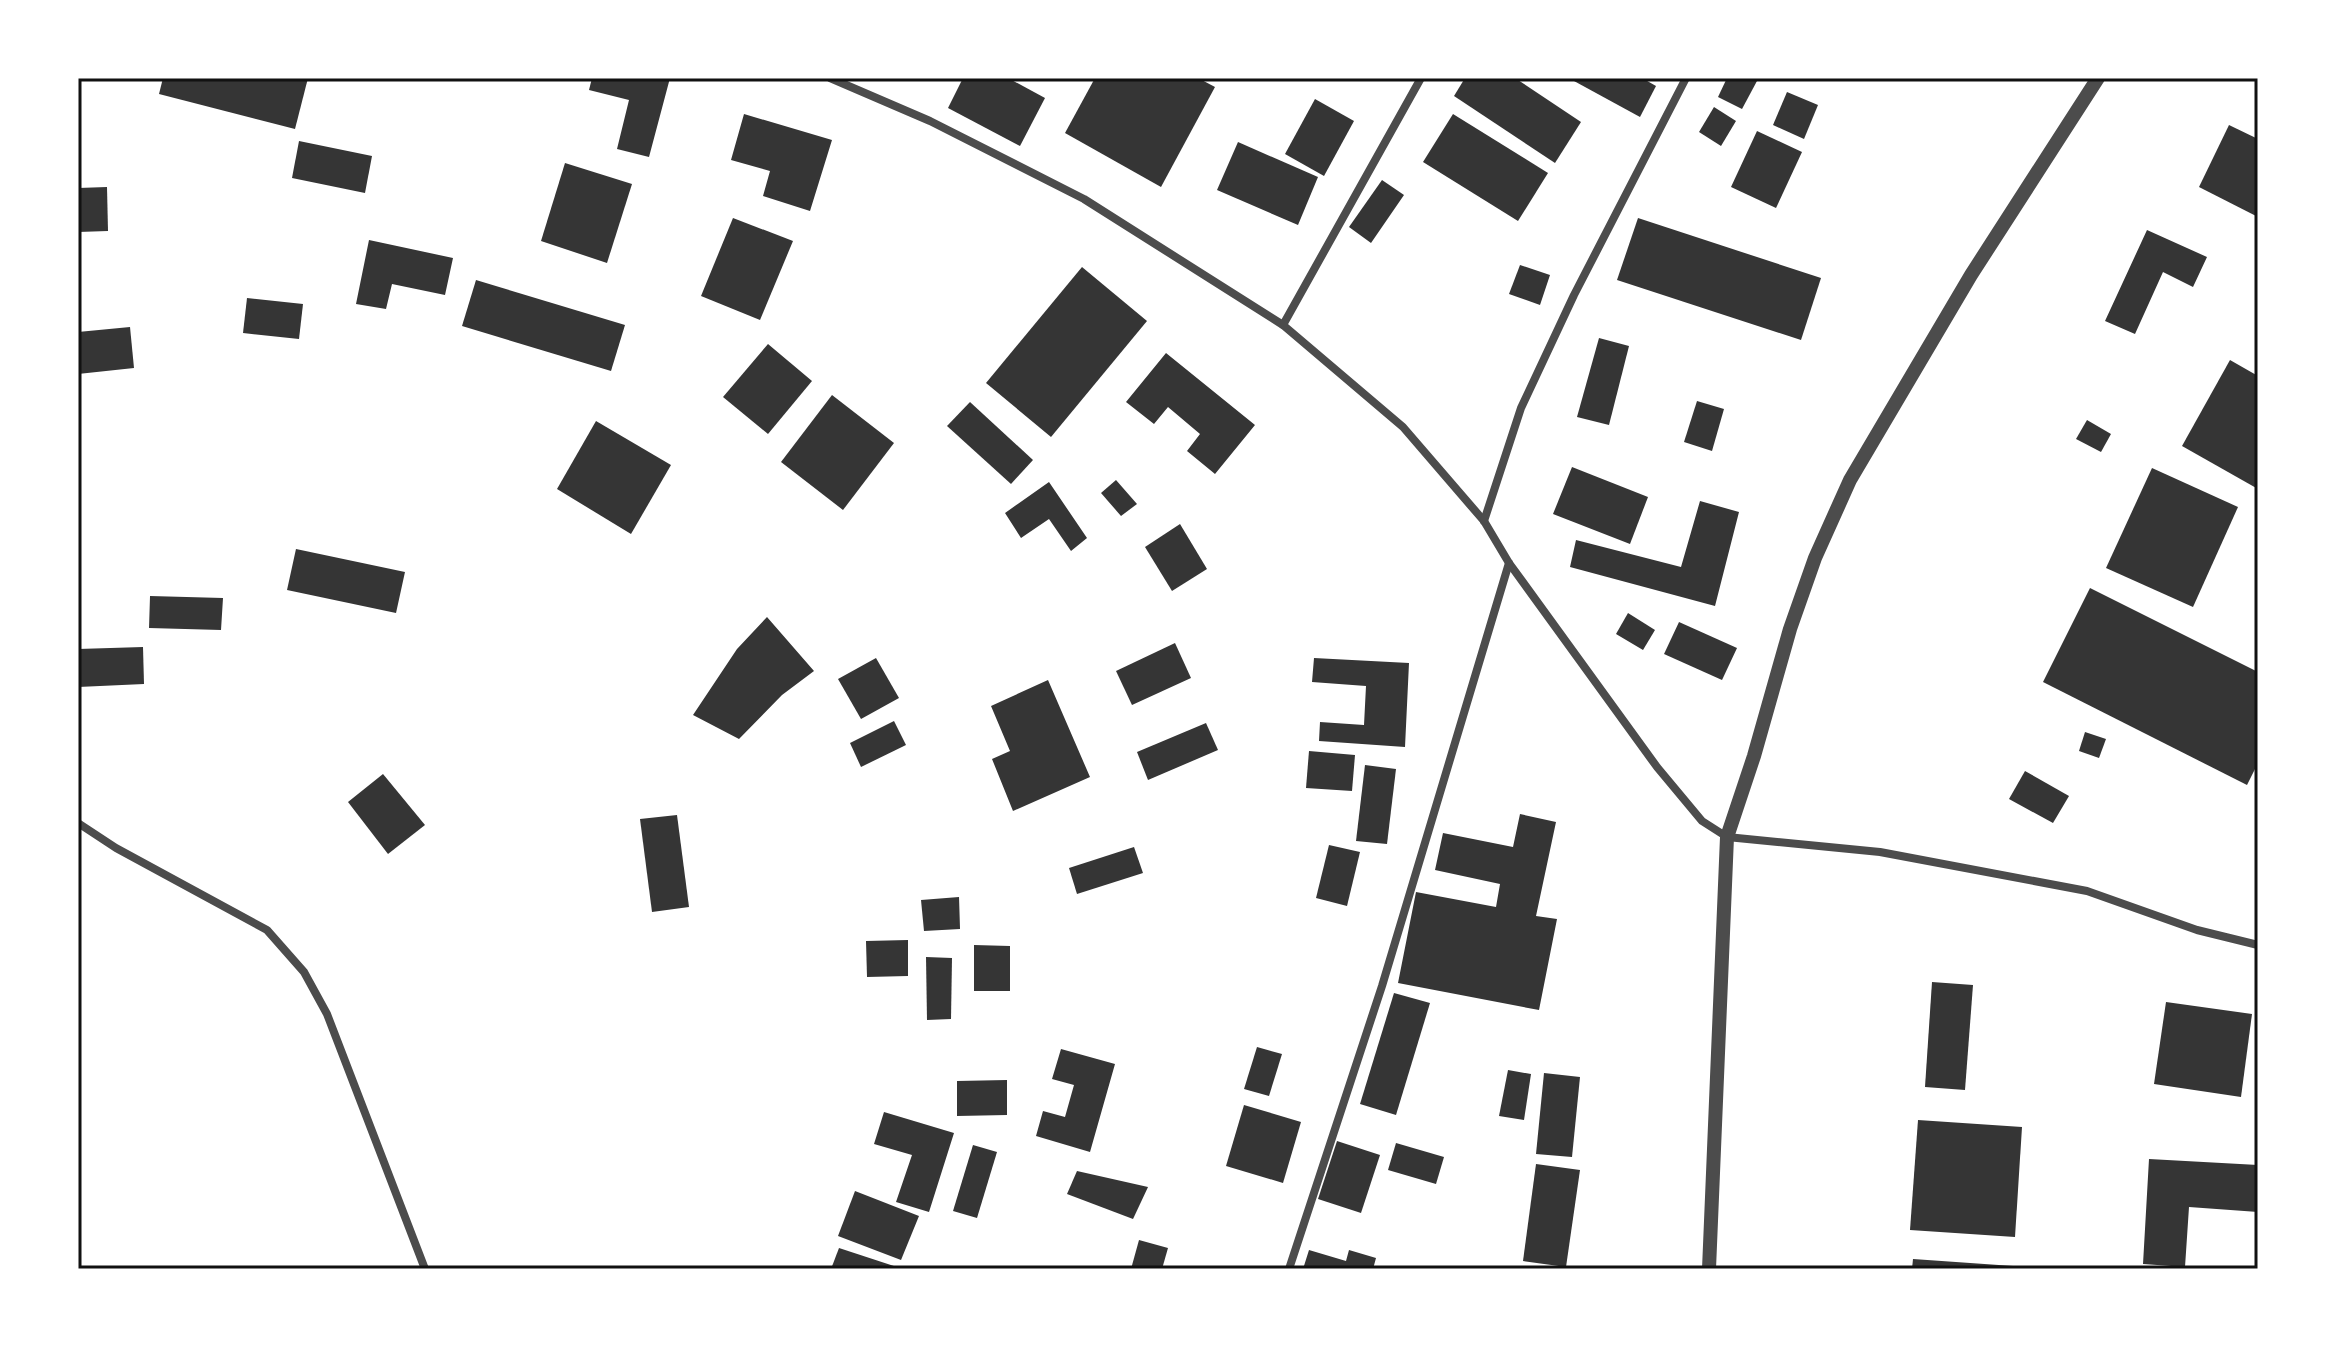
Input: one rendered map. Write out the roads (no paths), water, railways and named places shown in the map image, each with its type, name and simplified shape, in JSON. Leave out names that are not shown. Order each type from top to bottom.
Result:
[{"type":"street","points":[[830,78],[930,121],[1084,199],[1283,325],[1403,427],[1484,521],[1509,563],[1657,767],[1702,821],[1727,837],[1880,852],[2087,891],[2197,930],[2258,945]]},
{"type":"street","points":[[1283,325],[1421,78]]},
{"type":"street","points":[[1484,521],[1521,408],[1574,295],[1686,78]]},
{"type":"street","points":[[1709,1269],[1727,837],[1790,629],[1815,558],[1850,480],[1971,275],[2098,78]]},
{"type":"street","points":[[1289,1269],[1382,986],[1509,563]]},
{"type":"street","points":[[78,823],[116,848],[267,930],[304,972],[327,1014],[425,1269]]}]
